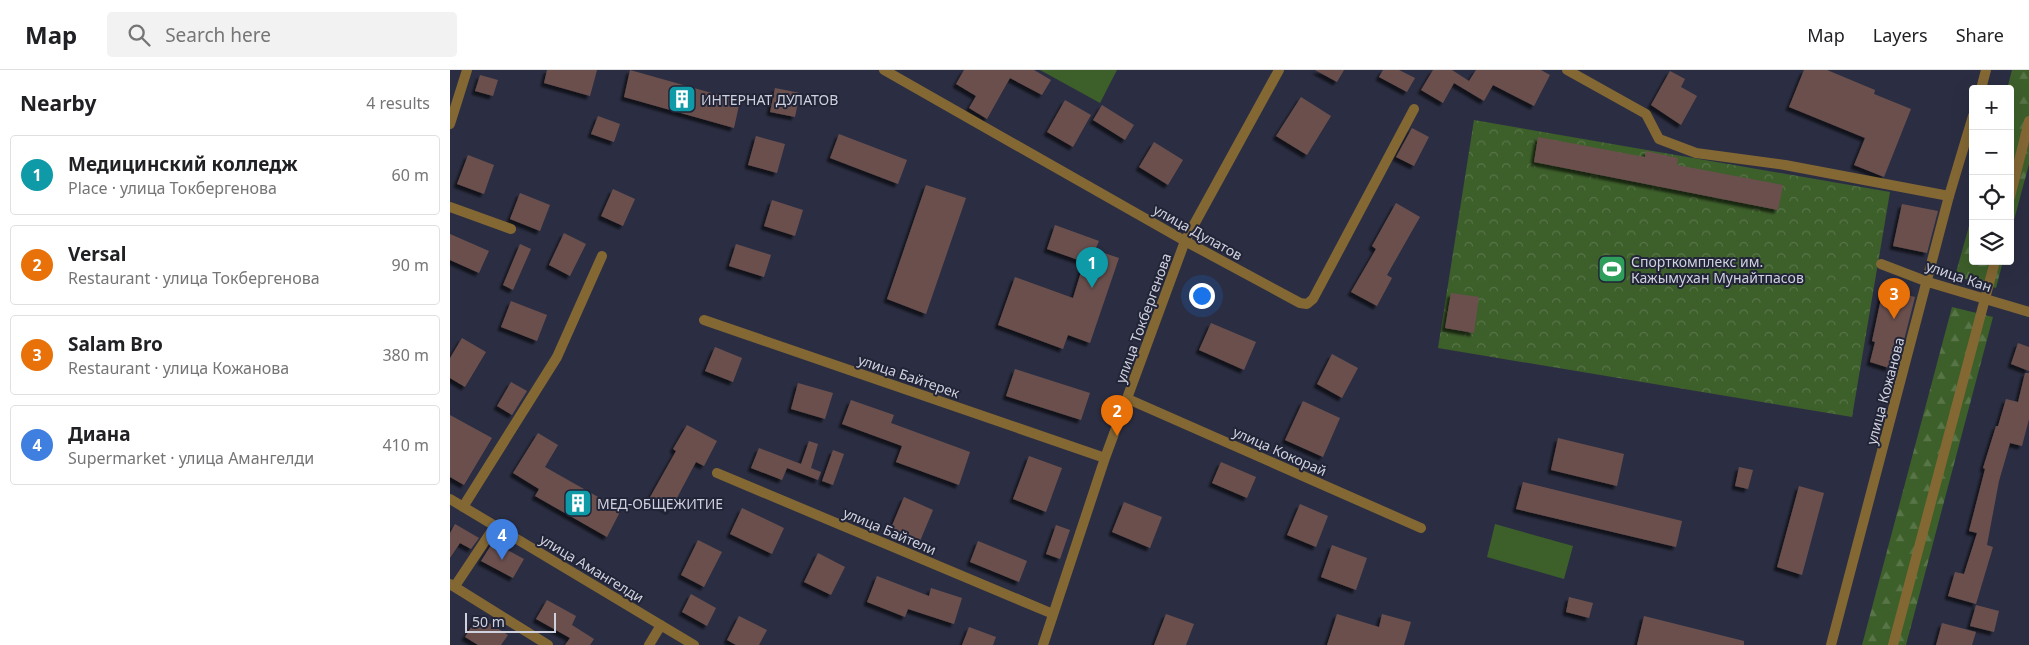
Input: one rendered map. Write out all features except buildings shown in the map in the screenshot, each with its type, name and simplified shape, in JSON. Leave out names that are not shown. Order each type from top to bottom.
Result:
[{"type":"street","points":[[450,124],[466,70]]},
{"type":"street","name":"улица Дулатов","points":[[884,70],[1185,241],[1300,303],[1307,304],[1312,299],[1414,109]]},
{"type":"street","name":"улица Токбергенова","points":[[1043,645],[1105,458],[1185,241],[1279,70]]},
{"type":"street","points":[[1567,70],[1646,114],[1660,138],[1696,153],[1785,165],[1949,196]]},
{"type":"street","points":[[1982,85],[1986,70]]},
{"type":"street","points":[[2014,182],[2029,121]]},
{"type":"street","name":"улица Кожанова","points":[[1831,645],[1928,282],[1949,196],[1969,129]]},
{"type":"street","points":[[450,206],[511,229]]},
{"type":"street","points":[[463,507],[557,356],[602,256]]},
{"type":"street","name":"улица Кан","points":[[1880,264],[1928,282],[2029,312]]},
{"type":"street","points":[[1893,645],[1994,265]]},
{"type":"street","name":"улица Байтерек","points":[[704,320],[1105,458]]},
{"type":"street","name":"улица Кокорай","points":[[1128,399],[1422,528]]},
{"type":"street","name":"улица Байтели","points":[[717,473],[1053,614]]},
{"type":"street","name":"улица Амангелди","points":[[450,499],[694,645]]},
{"type":"street","points":[[495,526],[452,585],[548,645]]},
{"type":"street","points":[[649,645],[661,625]]},
{"type":"green space","points":[[1040,70],[1117,70],[1100,103]]},
{"type":"green space","points":[[2012,70],[2029,70],[2029,164],[2014,220],[2014,85],[2008,85]]},
{"type":"green space","points":[[1474,120],[1890,192],[1852,417],[1438,348]]},
{"type":"green space","points":[[1969,226],[1969,265],[2002,265],[1996,288],[1955,276]]},
{"type":"green space","points":[[1952,307],[1993,317],[1906,645],[1862,645]]},
{"type":"green space","points":[[1495,524],[1573,546],[1564,579],[1487,557]]},
{"type":"place","name":"ИНТЕРНАТ ДУЛАТОВ","points":[[682,99]]},
{"type":"place","name":"Спорткомплекс им. Кажымухан Мунайтпасов","points":[[1612,269]]},
{"type":"place","name":"Медицинский колледж","points":[[1092,288]]},
{"type":"place","name":"Salam Bro","points":[[1894,319]]},
{"type":"place","name":"Versal","points":[[1117,436]]},
{"type":"place","name":"МЕД-ОБЩЕЖИТИЕ","points":[[578,503]]},
{"type":"place","name":"Диана","points":[[502,560]]}]
